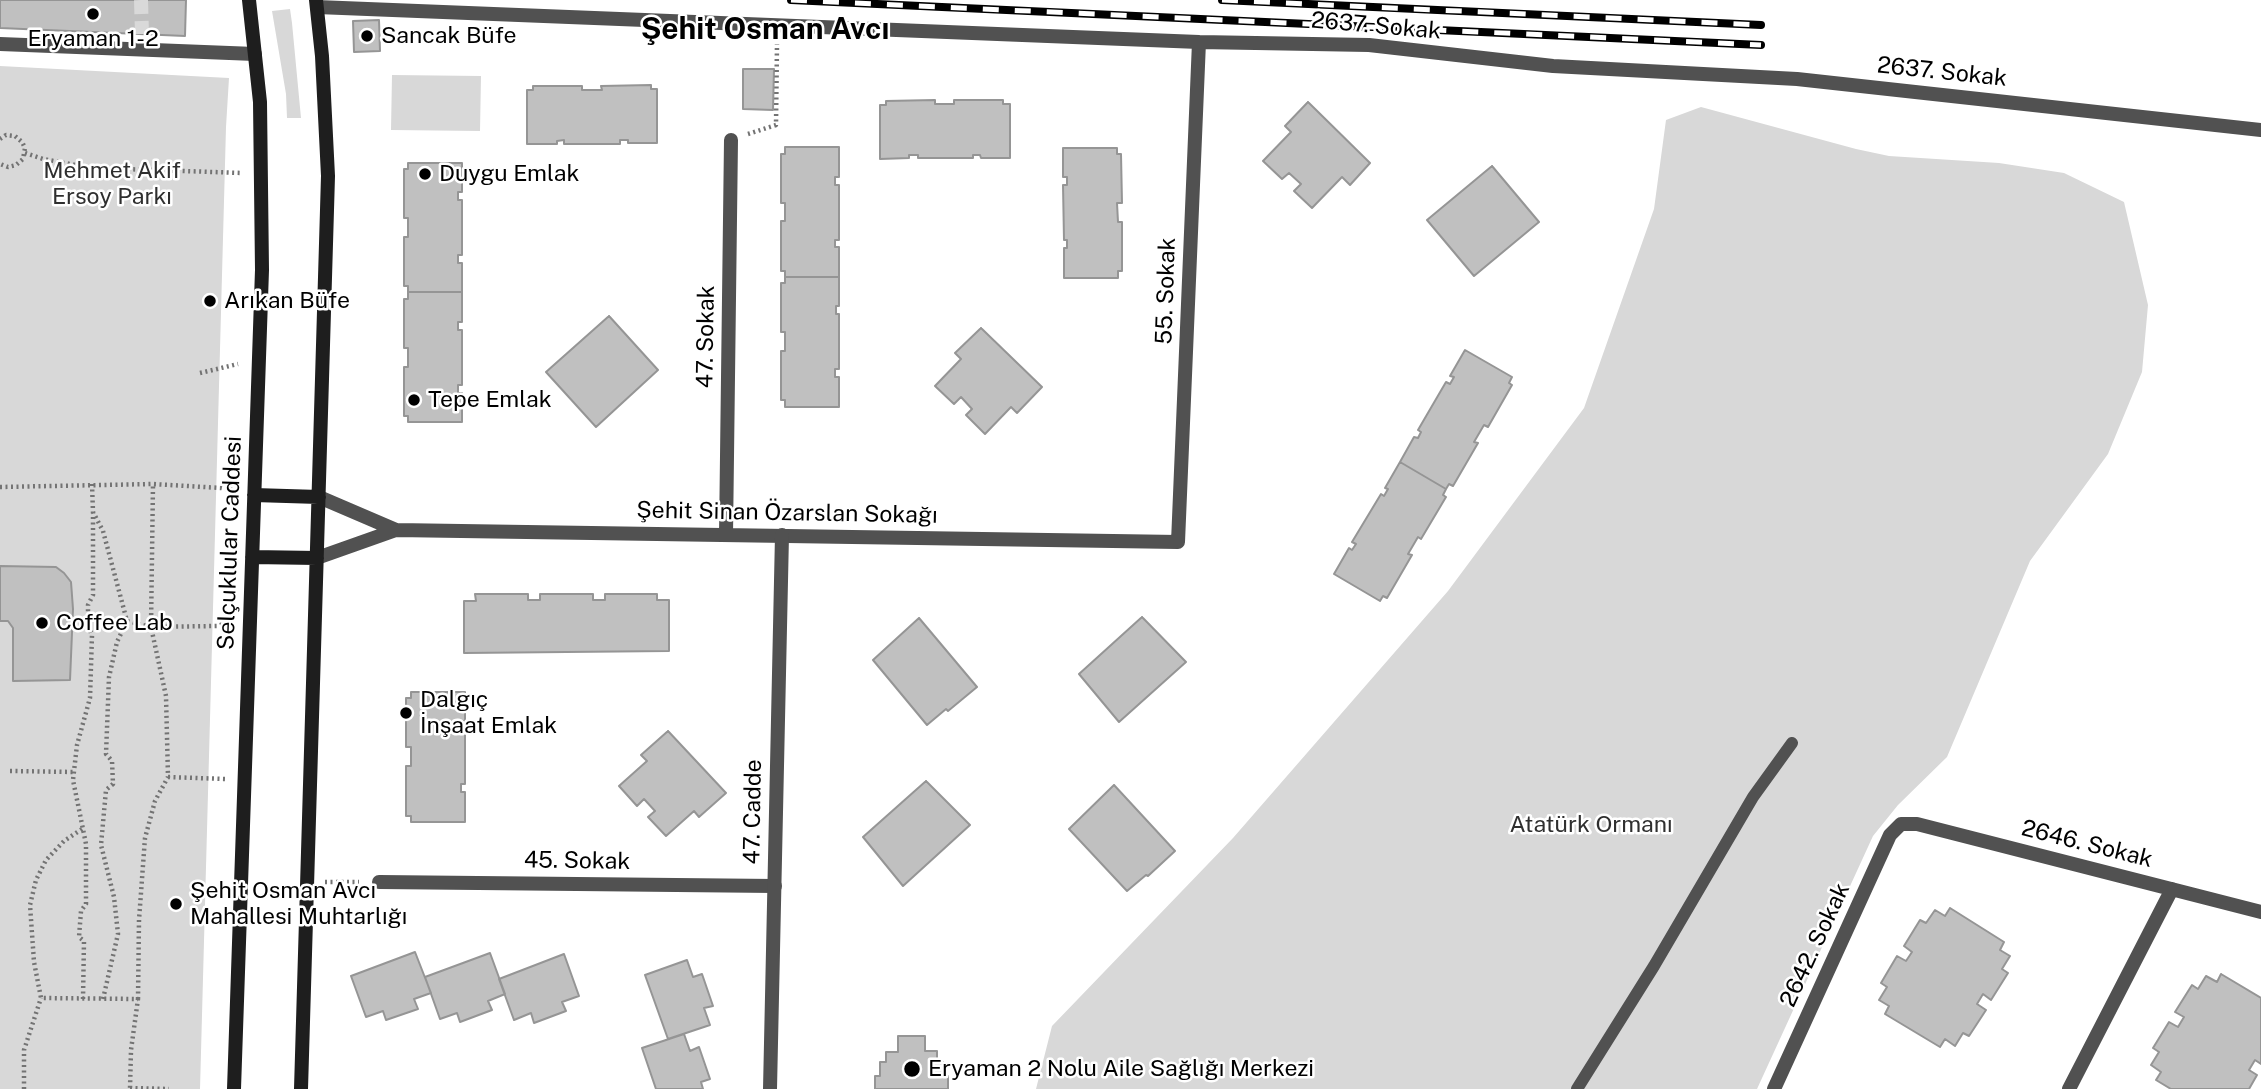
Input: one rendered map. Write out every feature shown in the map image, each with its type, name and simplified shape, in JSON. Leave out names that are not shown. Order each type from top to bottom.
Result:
[{"type":"main road","name":"Selçuklular Caddesi","points":[[234,1089],[262,270],[260,102],[249,0]]},
{"type":"main road","points":[[302,1089],[328,176],[317,3]]},
{"type":"main road","points":[[254,495],[318,497]]},
{"type":"main road","points":[[252,557],[317,558]]},
{"type":"street","name":"2637. Sokak","points":[[317,3],[778,26],[1199,42],[1369,45],[1553,66],[1797,79],[2261,130]]},
{"type":"street","points":[[142,34],[143,50]]},
{"type":"street","name":"55. Sokak","points":[[1178,542],[1199,42]]},
{"type":"street","points":[[0,44],[255,54]]},
{"type":"street","name":"47. Sokak","points":[[726,535],[731,140]]},
{"type":"street","points":[[318,497],[396,530]]},
{"type":"street","points":[[317,558],[396,530]]},
{"type":"street","name":"Şehit Sinan Özarslan Sokağı","points":[[396,530],[1178,542]]},
{"type":"street","name":"47. Cadde","points":[[770,1089],[782,536]]},
{"type":"street","name":"2646. Sokak","points":[[1901,824],[1917,824],[2261,912]]},
{"type":"street","name":"2642. Sokak","points":[[1774,1089],[1890,835],[1901,824]]},
{"type":"street","name":"45. Sokak","points":[[379,882],[775,886]]},
{"type":"street","points":[[2069,1089],[2172,889]]},
{"type":"lane","points":[[1577,1089],[1654,966],[1754,796],[1792,743]]},
{"type":"path","points":[[731,140],[776,125],[778,26]]},
{"type":"path","points":[[0,139],[6,135],[18,138],[25,148],[23,159],[13,167],[0,164]]},
{"type":"path","points":[[25,153],[43,159],[92,167],[261,174]]},
{"type":"path","points":[[200,373],[259,359]]},
{"type":"path","points":[[83,999],[84,942],[79,937],[80,911],[86,904],[86,844],[73,780],[77,745],[90,698],[92,635],[88,626],[88,605],[93,595],[92,484]]},
{"type":"path","points":[[153,484],[151,627],[166,696],[168,778],[155,801],[145,838],[139,920],[138,999],[131,1050],[130,1088],[169,1089]]},
{"type":"path","points":[[0,487],[153,484],[221,488],[254,495]]},
{"type":"path","points":[[93,512],[103,531],[127,621],[117,642],[110,677],[106,754],[112,761],[113,784],[106,790],[101,845],[114,897],[118,934],[103,999]]},
{"type":"path","points":[[127,621],[151,627],[217,626],[249,616]]},
{"type":"path","points":[[10,771],[74,772]]},
{"type":"path","points":[[168,778],[245,779]]},
{"type":"path","points":[[24,1089],[24,1050],[41,998],[30,935],[30,905],[36,880],[46,860],[64,841],[82,829]]},
{"type":"path","points":[[307,881],[379,882]]},
{"type":"path","points":[[41,998],[138,999]]},
{"type":"green space","points":[[290,9],[301,118],[287,118],[286,94],[272,11]]},
{"type":"green space","name":"Mehmet Akif Ersoy Parkı","points":[[0,66],[229,78],[200,1089],[0,1089]]},
{"type":"green space","points":[[392,75],[481,76],[480,131],[391,130]]},
{"type":"green space","name":"Atatürk Ormanı","points":[[1701,107],[1889,156],[1999,163],[2064,173],[2124,202],[2148,305],[2142,372],[2108,454],[2030,561],[1947,757],[1898,805],[1873,836],[1757,1089],[1036,1089],[1052,1026],[1233,838],[1448,591],[1584,408],[1654,209],[1666,120]]},
{"type":"building","name":"Eryaman 1-2","points":[[0,0],[186,0],[185,36],[0,28]]},
{"type":"building","name":"Sancak Büfe","points":[[379,20],[380,51],[354,52],[353,21]]},
{"type":"building","points":[[743,69],[774,69],[773,110],[743,109]]},
{"type":"building","points":[[651,85],[651,89],[657,89],[657,143],[628,143],[628,140],[620,140],[620,144],[564,144],[564,140],[557,141],[557,144],[527,144],[527,90],[533,90],[533,86],[582,86],[582,90],[602,90],[601,86]]},
{"type":"building","points":[[935,100],[935,104],[954,104],[954,100],[1003,100],[1003,104],[1010,104],[1010,158],[981,158],[980,155],[973,155],[973,158],[918,158],[918,155],[909,155],[909,158],[880,159],[880,105],[886,105],[886,101]]},
{"type":"building","points":[[1308,102],[1370,163],[1350,185],[1342,177],[1312,208],[1294,191],[1301,184],[1289,173],[1282,179],[1263,161],[1291,132],[1285,126]]},
{"type":"building","points":[[785,147],[839,147],[839,177],[835,177],[835,185],[839,185],[839,240],[835,240],[835,247],[839,247],[839,277],[785,277],[785,271],[781,271],[781,221],[785,221],[785,203],[781,203],[781,154],[785,154]]},
{"type":"building","points":[[1063,148],[1117,148],[1117,154],[1121,154],[1122,203],[1117,203],[1118,222],[1122,222],[1122,271],[1118,271],[1118,278],[1064,278],[1064,248],[1067,248],[1067,240],[1064,240],[1063,185],[1067,185],[1067,177],[1063,177]]},
{"type":"building","points":[[408,163],[462,163],[462,192],[458,192],[458,200],[462,200],[462,255],[458,255],[458,263],[462,263],[462,292],[408,292],[408,286],[404,286],[404,237],[408,237],[408,218],[404,218],[404,169],[408,169]]},
{"type":"building","points":[[1492,166],[1539,222],[1474,276],[1427,220]]},
{"type":"building","points":[[785,277],[839,277],[839,306],[836,306],[836,314],[839,314],[839,369],[835,369],[835,377],[839,377],[839,407],[785,407],[785,400],[781,400],[781,351],[785,351],[785,332],[781,332],[781,283],[785,283]]},
{"type":"building","points":[[408,292],[462,292],[462,322],[458,322],[458,330],[462,330],[462,385],[458,385],[458,393],[462,393],[462,422],[408,422],[408,416],[404,416],[404,367],[408,367],[408,348],[404,348],[404,299],[408,299]]},
{"type":"building","points":[[609,316],[658,370],[596,427],[546,372]]},
{"type":"building","points":[[981,328],[1042,387],[1017,413],[1011,407],[985,434],[966,415],[972,409],[961,397],[954,404],[935,386],[961,359],[955,353]]},
{"type":"building","points":[[1465,350],[1512,377],[1509,383],[1512,385],[1488,427],[1484,425],[1474,442],[1478,443],[1453,486],[1449,484],[1446,489],[1400,462],[1414,437],[1418,438],[1421,432],[1418,430],[1446,382],[1450,384],[1454,377],[1450,376]]},
{"type":"building","points":[[1400,462],[1446,489],[1443,495],[1446,497],[1421,539],[1418,537],[1408,554],[1412,555],[1387,598],[1383,596],[1380,601],[1334,574],[1349,548],[1352,550],[1356,544],[1352,542],[1381,494],[1384,496],[1388,489],[1385,488]]},
{"type":"building","name":"Coffee Lab","points":[[0,566],[56,567],[71,582],[73,609],[70,680],[13,681],[13,628],[8,621],[0,621]]},
{"type":"building","points":[[475,594],[528,594],[528,600],[540,600],[540,594],[593,594],[593,600],[605,600],[605,594],[657,594],[657,600],[669,600],[669,651],[464,653],[464,601],[476,601]]},
{"type":"building","points":[[1142,617],[1186,662],[1119,722],[1079,674]]},
{"type":"building","points":[[919,618],[977,687],[927,725],[873,660]]},
{"type":"building","points":[[411,692],[465,692],[465,721],[461,721],[461,729],[465,729],[465,784],[461,784],[461,792],[465,792],[465,822],[411,822],[411,816],[406,816],[406,766],[411,766],[411,747],[406,747],[406,698],[411,698]]},
{"type":"building","points":[[668,731],[726,793],[699,817],[694,811],[666,836],[648,817],[655,811],[644,799],[637,806],[619,786],[647,761],[641,755]]},
{"type":"building","points":[[926,781],[970,825],[903,886],[863,837]]},
{"type":"building","points":[[1114,785],[1175,851],[1127,891],[1069,829]]},
{"type":"building","points":[[1950,908],[2004,942],[2000,950],[2010,956],[2002,969],[2008,973],[1991,1000],[1983,994],[1977,1004],[1986,1010],[1969,1036],[1963,1033],[1955,1046],[1945,1039],[1940,1047],[1885,1014],[1889,1006],[1879,1000],[1887,987],[1881,983],[1897,956],[1906,961],[1912,952],[1904,946],[1920,920],[1926,923],[1935,910],[1945,916]]},
{"type":"building","points":[[415,952],[431,993],[414,999],[418,1009],[386,1020],[383,1011],[366,1017],[351,976]]},
{"type":"building","points":[[490,953],[505,994],[488,1001],[492,1010],[460,1022],[457,1013],[440,1019],[425,977]]},
{"type":"building","points":[[564,954],[579,996],[562,1002],[566,1011],[534,1023],[531,1013],[514,1020],[499,979]]},
{"type":"building","points":[[687,960],[693,977],[702,974],[713,1006],[704,1008],[710,1025],[668,1039],[645,975]]},
{"type":"building","points":[[2221,974],[2261,998],[2261,1064],[2255,1060],[2249,1070],[2257,1075],[2249,1089],[2171,1089],[2156,1080],[2161,1072],[2151,1065],[2159,1052],[2153,1048],[2169,1022],[2178,1027],[2184,1017],[2175,1012],[2192,985],[2198,989],[2206,976],[2217,982]]},
{"type":"building","points":[[684,1034],[690,1051],[699,1047],[710,1079],[701,1082],[703,1089],[656,1089],[642,1048]]},
{"type":"building","name":"Eryaman 2 Nolu Aile Sağlığı Merkezi","points":[[898,1036],[925,1036],[925,1051],[937,1051],[937,1062],[943,1062],[943,1076],[948,1076],[948,1089],[875,1089],[875,1076],[880,1076],[880,1062],[886,1062],[886,1052],[898,1052]]},
{"type":"tunnel","points":[[141,0],[142,34]]},
{"type":"railway","points":[[791,0],[1761,45]]},
{"type":"railway","points":[[1222,0],[1761,25]]},
{"type":"place","name":"Eryaman 1-2","points":[[93,14]]},
{"type":"place","name":"Sancak Büfe","points":[[367,36]]},
{"type":"place","name":"Duygu Emlak","points":[[425,174]]},
{"type":"place","name":"Arıkan Büfe","points":[[210,301]]},
{"type":"place","name":"Tepe Emlak","points":[[414,400]]},
{"type":"place","name":"Coffee Lab","points":[[42,623]]},
{"type":"place","name":"Dalgıç İnşaat Emlak","points":[[406,713]]},
{"type":"place","name":"Şehit Osman Avcı Mahallesi Muhtarlığı","points":[[176,904]]},
{"type":"place","name":"Eryaman 2 Nolu Aile Sağlığı Merkezi","points":[[912,1069]]},
{"type":"district","name":"Şehit Osman Avcı","points":[[765,30]]}]
